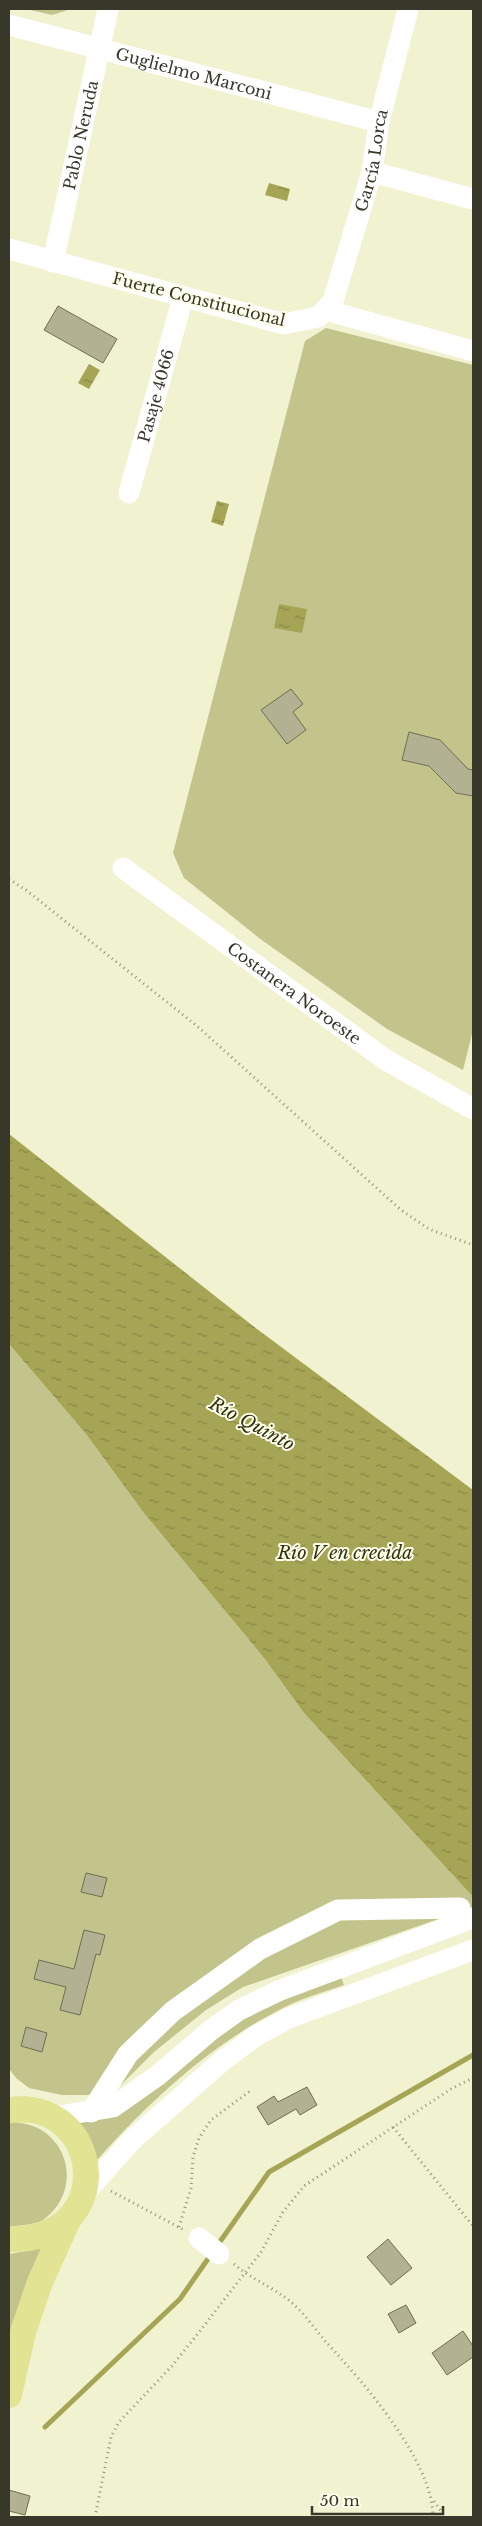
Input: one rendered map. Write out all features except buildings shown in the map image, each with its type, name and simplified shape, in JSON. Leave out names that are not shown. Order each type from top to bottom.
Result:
[{"type":"main road","points":[[9,2395],[26,2324],[40,2282],[68,2220],[89,2189],[82,2150],[71,2131],[53,2117],[14,2104]]},
{"type":"main road","points":[[9,2239],[29,2239],[50,2233],[68,2220]]},
{"type":"street","name":"Pablo Neruda","points":[[53,262],[108,9]]},
{"type":"street","name":"García Lorca","points":[[325,310],[333,301],[372,172],[379,122],[408,9]]},
{"type":"street","name":"Guglielmo Marconi","points":[[9,25],[379,122]]},
{"type":"street","points":[[372,172],[473,199]]},
{"type":"street","name":"Fuerte Constitucional","points":[[9,250],[284,324],[318,317],[325,310]]},
{"type":"street","name":"Pasaje 4066","points":[[129,493],[183,297]]},
{"type":"street","points":[[325,310],[473,351]]},
{"type":"street","name":"Costanera Noroeste","points":[[123,868],[386,1060],[473,1109]]},
{"type":"street","points":[[91,2112],[128,2054],[173,2011],[260,1950],[338,1910],[466,1913]]},
{"type":"street","points":[[53,2117],[113,2108],[157,2076],[211,2030],[239,2010],[278,1991],[343,1966],[466,1913]]},
{"type":"street","points":[[89,2189],[139,2134],[222,2061],[257,2035],[288,2018],[473,1950]]},
{"type":"street","points":[[200,2238],[219,2254]]},
{"type":"path","points":[[9,879],[26,890],[197,1026],[402,1210],[429,1229],[473,1246]]},
{"type":"path","points":[[95,2517],[111,2437],[120,2422],[172,2366],[261,2252],[283,2212],[304,2186],[451,2089],[473,2079]]},
{"type":"path","points":[[179,2227],[191,2188],[193,2157],[199,2138],[211,2120],[250,2092]]},
{"type":"path","points":[[393,2127],[473,2226]]},
{"type":"path","points":[[89,2189],[179,2227],[200,2238]]},
{"type":"path","points":[[219,2254],[244,2273],[276,2290],[293,2304],[370,2390],[404,2440],[426,2482],[432,2499],[433,2517]]},
{"type":"path","points":[[432,2499],[445,2517]]},
{"type":"green space","points":[[26,9],[71,9],[52,15]]},
{"type":"green space","points":[[326,328],[473,365],[473,1030],[463,1070],[387,1029],[259,938],[184,878],[173,853],[305,341]]},
{"type":"green space","points":[[9,1344],[86,1434],[143,1512],[264,1658],[304,1713],[473,1897],[473,1907],[243,1987],[206,2010],[154,2052],[121,2085],[92,2095],[62,2095],[29,2088],[16,2078],[9,2069]]},
{"type":"green space","points":[[340,1974],[344,1985],[287,2006],[232,2038],[206,2057],[181,2077],[134,2121],[90,2168],[71,2121],[257,2006]]},
{"type":"green space","points":[[15,2122],[40,2129],[56,2143],[66,2166],[67,2178],[65,2190],[60,2201],[43,2220],[9,2227],[9,2123]]},
{"type":"green space","points":[[43,2248],[9,2345],[9,2254]]},
{"type":"water","points":[[269,183],[290,189],[287,201],[265,195]]},
{"type":"water","points":[[89,364],[100,370],[89,389],[78,383]]},
{"type":"water","points":[[217,501],[229,504],[223,526],[211,522]]},
{"type":"water","points":[[279,604],[307,609],[302,633],[274,628]]},
{"type":"water","name":"Río V en crecida","points":[[9,1134],[257,1329],[473,1490],[473,1897],[304,1713],[264,1658],[143,1512],[86,1434],[9,1344]]},
{"type":"waterway","points":[[217,2246],[269,2172],[473,2055]]},
{"type":"waterway","points":[[45,2427],[180,2299],[212,2253]]},
{"type":"water label","name":"Río Quinto","points":[[252,1424]]}]
